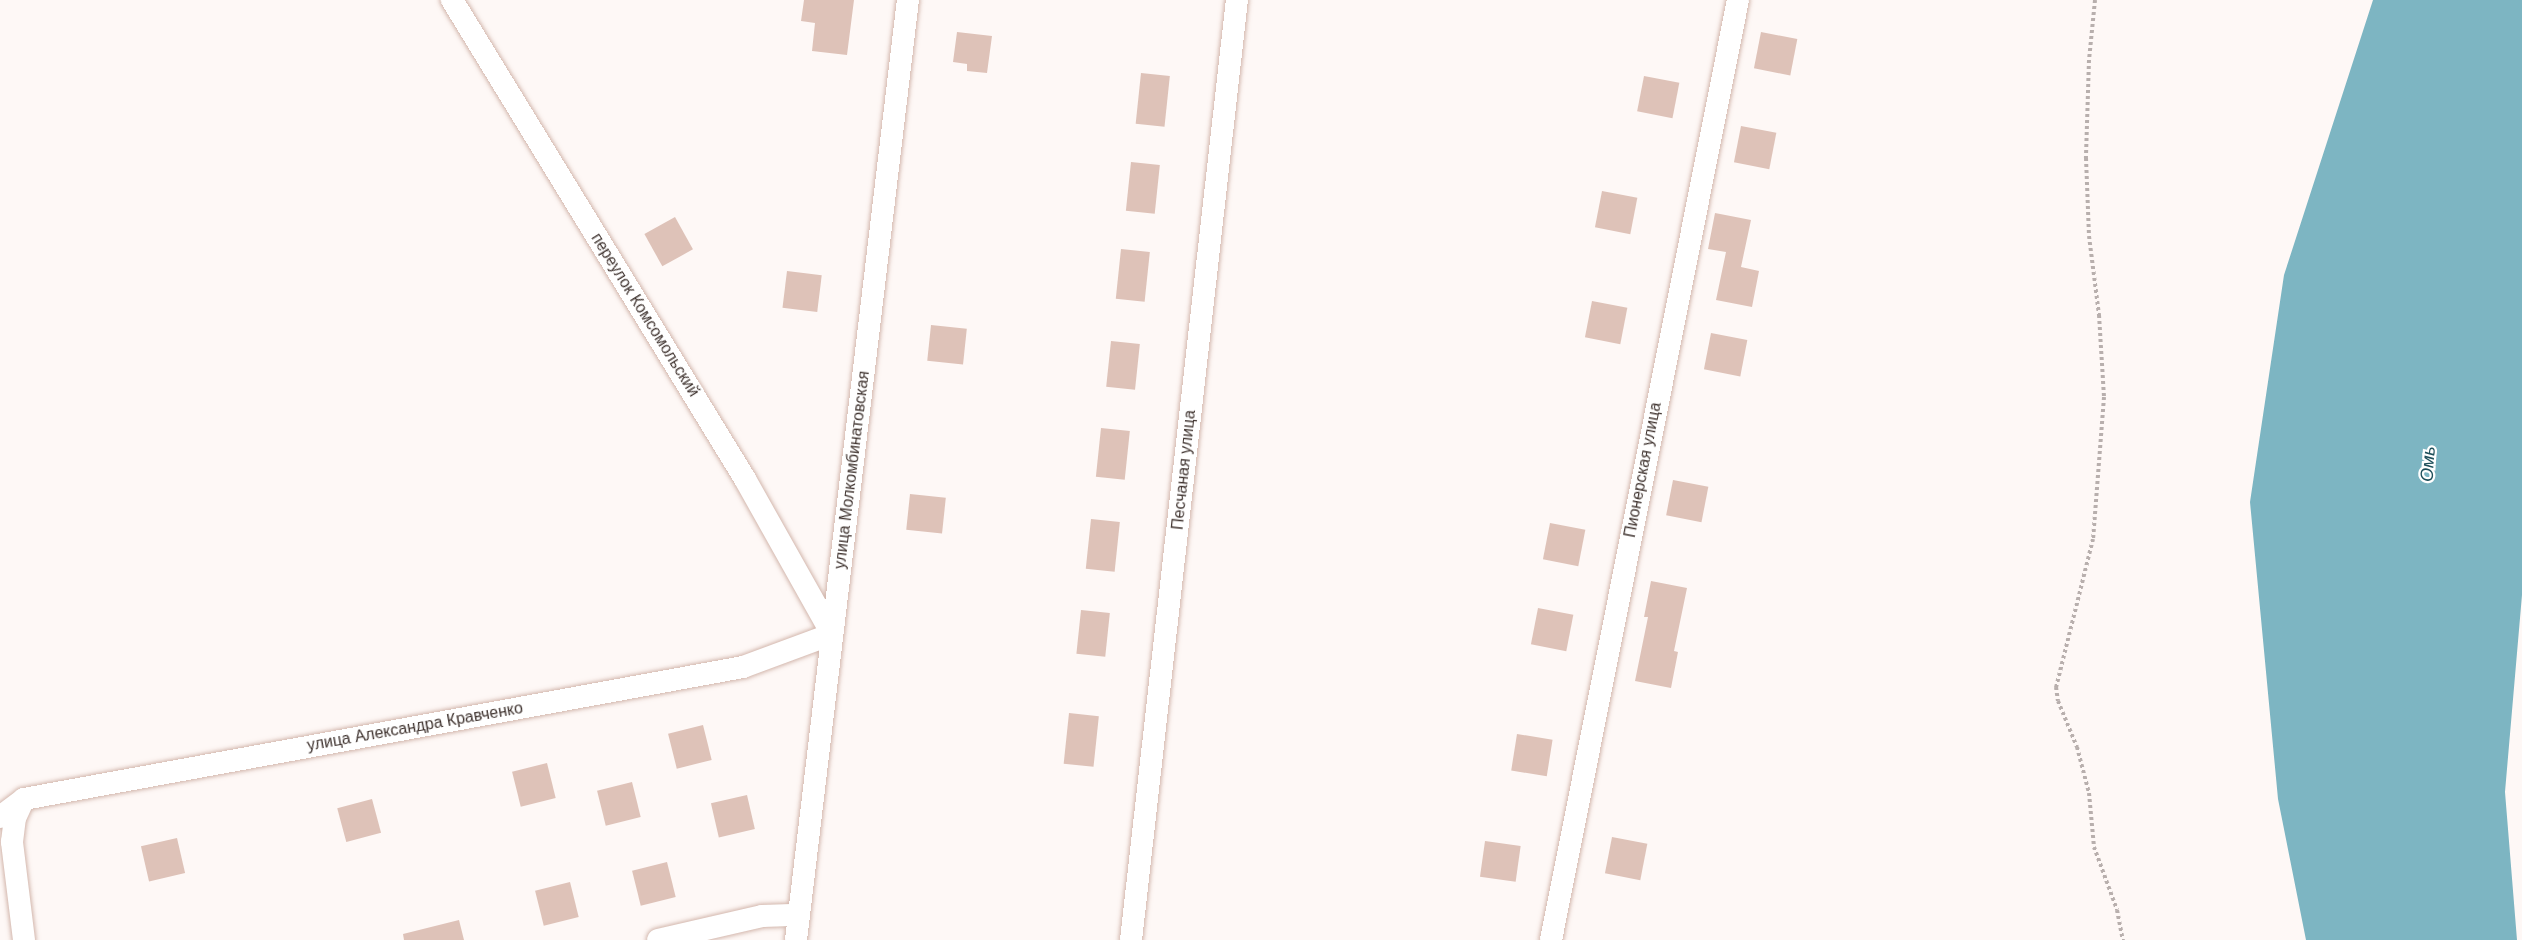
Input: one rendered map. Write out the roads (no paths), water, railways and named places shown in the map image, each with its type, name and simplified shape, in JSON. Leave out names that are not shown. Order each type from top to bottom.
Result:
[{"type":"street","name":"переулок Комсомольский","points":[[452,0],[745,479],[832,634]]},
{"type":"street","name":"улица Молкомбинатовская","points":[[796,940],[908,0]]},
{"type":"street","name":"Песчаная улица","points":[[1131,940],[1237,0]]},
{"type":"street","name":"Пионерская улица","points":[[1551,940],[1738,0]]},
{"type":"street","name":"улица Александра Кравченко","points":[[0,817],[24,799],[743,667],[832,634]]},
{"type":"street","points":[[24,799],[15,819],[12,842],[24,940]]},
{"type":"street","points":[[658,940],[762,916],[799,915]]},
{"type":"water","name":"Омь","points":[[2373,0],[2522,0],[2522,595],[2505,792],[2517,940],[2306,940],[2278,799],[2250,502],[2284,275]]}]
